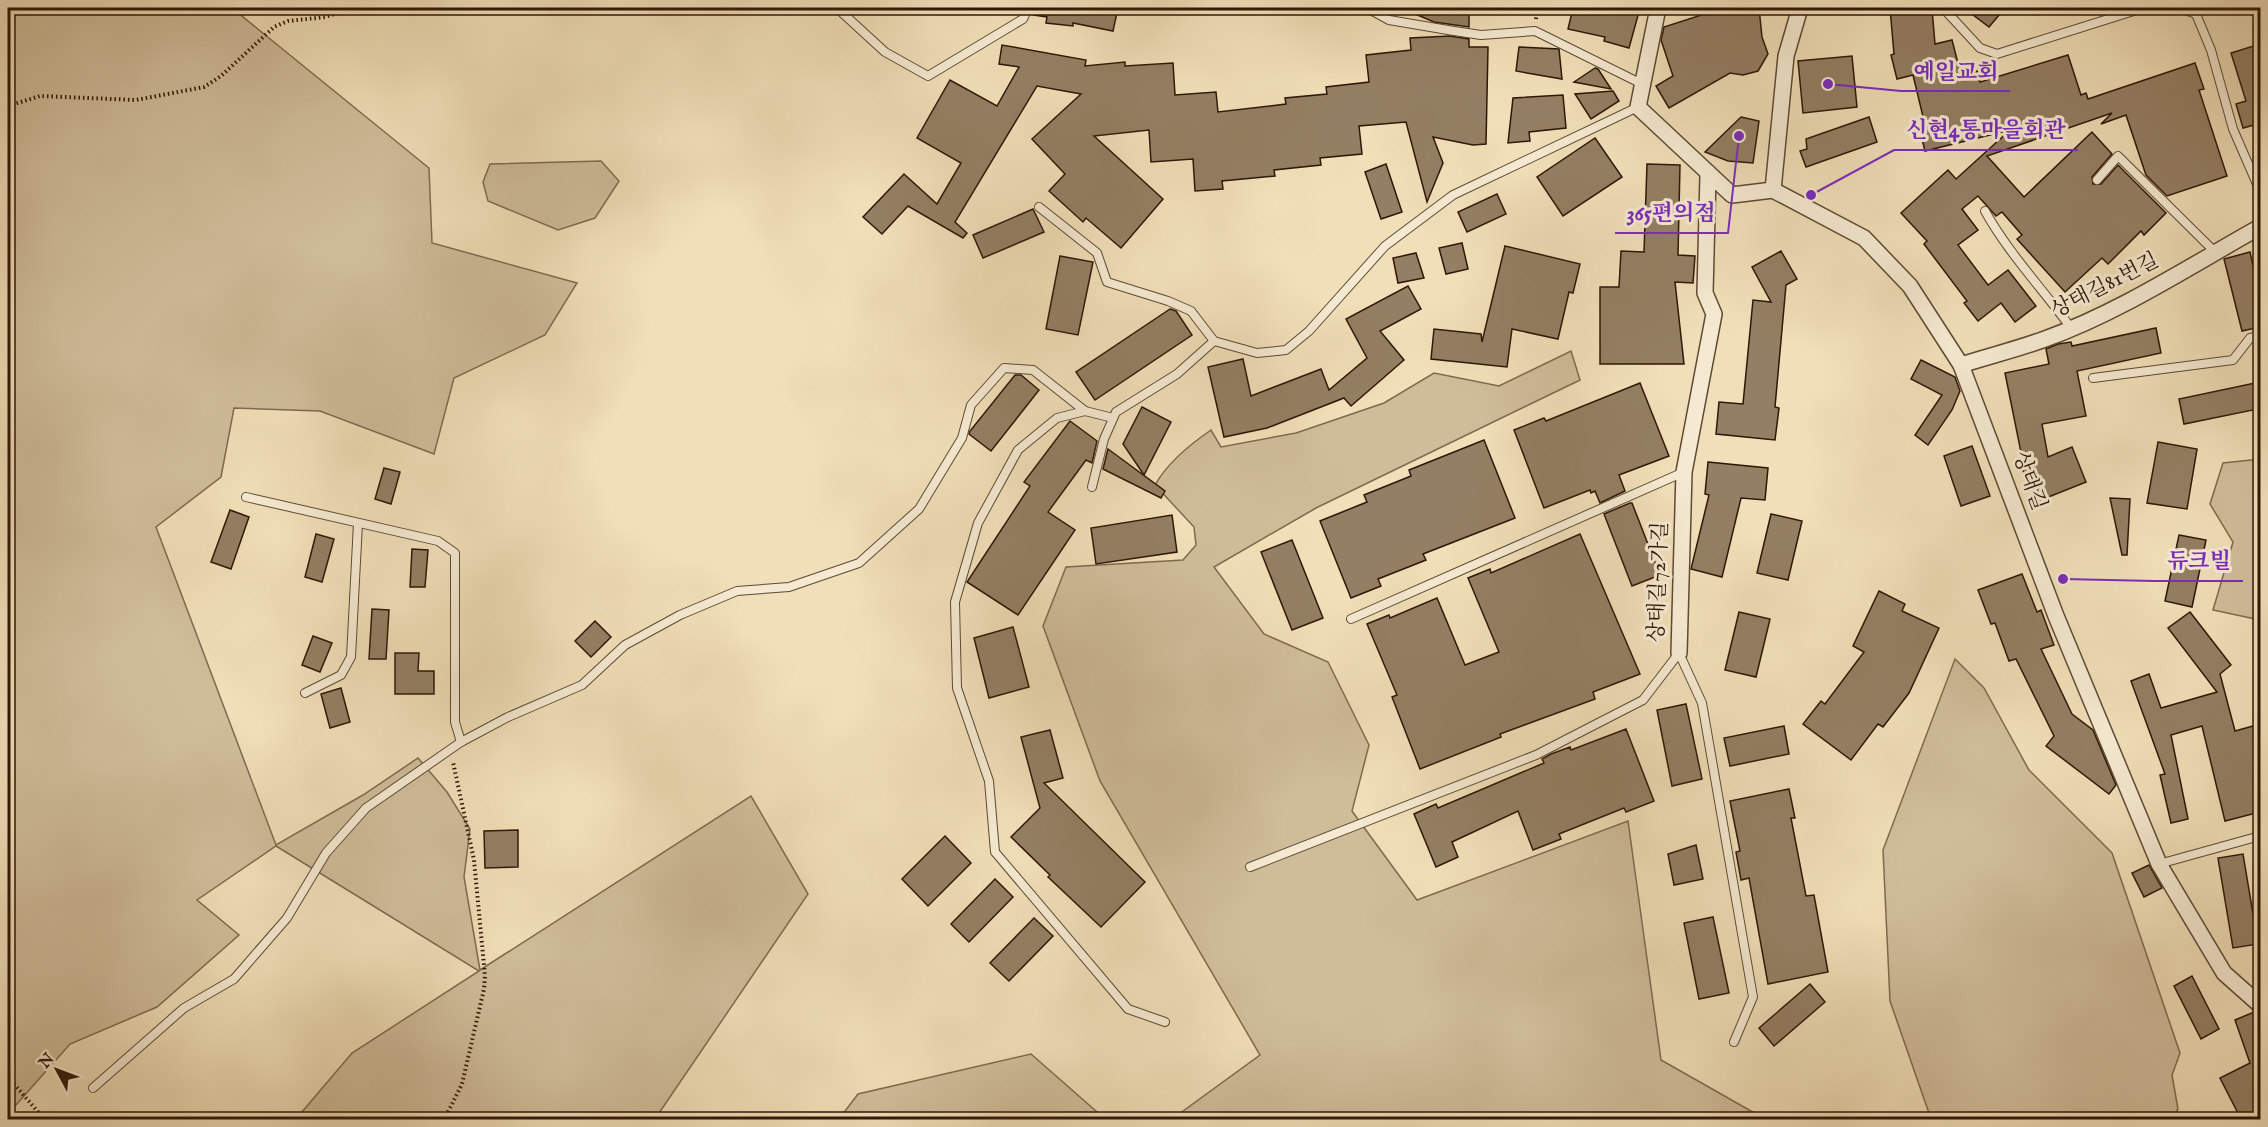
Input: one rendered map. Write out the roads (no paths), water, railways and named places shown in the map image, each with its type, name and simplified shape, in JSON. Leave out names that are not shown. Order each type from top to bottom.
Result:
[{"type":"street","points":[[1658,8],[1638,107],[1708,175],[1732,195],[1773,190],[1786,56],[1800,8]]},
{"type":"street","name":"상태길72가길","points":[[1678,652],[1684,472],[1714,314],[1705,293],[1708,175]]},
{"type":"street","name":"상태길","points":[[1773,190],[1864,238],[1910,286],[1961,365],[1969,379],[2056,616],[2159,864],[2224,974],[2260,1005]]},
{"type":"street","name":"상태길81번길","points":[[1961,365],[2046,339],[2071,328],[2119,305],[2260,227]]},
{"type":"lane","points":[[837,8],[885,52],[928,75],[1023,19],[1028,8]]},
{"type":"lane","points":[[1367,8],[1389,20],[1481,35],[1535,31],[1642,84]]},
{"type":"lane","points":[[1943,8],[1980,48],[1997,54],[2143,8]]},
{"type":"lane","points":[[2181,8],[2196,14],[2211,50],[2233,129],[2260,191]]},
{"type":"lane","points":[[1039,207],[1097,253],[1107,282],[1168,301],[1191,311],[1214,341],[1257,353],[1286,350],[1309,331],[1385,246],[1453,195],[1638,107]]},
{"type":"lane","points":[[2097,180],[2118,156],[2215,252]]},
{"type":"lane","points":[[1985,212],[2003,244],[2040,286],[2071,328]]},
{"type":"lane","points":[[2093,378],[2233,360],[2250,338],[2260,336]]},
{"type":"lane","points":[[1092,487],[1104,439],[1116,412],[1177,374],[1214,341]]},
{"type":"lane","points":[[93,1088],[184,1008],[234,979],[287,918],[326,853],[366,808],[461,742],[508,717],[582,686],[625,645],[680,615],[737,591],[789,586],[859,564],[919,509],[962,438],[971,405],[1004,368],[1033,370],[1085,411],[1113,418]]},
{"type":"lane","points":[[1085,411],[1057,418],[1018,450],[978,523],[955,602],[957,688],[989,781],[995,852],[1128,1009],[1165,1022]]},
{"type":"lane","points":[[1351,619],[1684,472]]},
{"type":"lane","points":[[246,497],[438,541],[455,553],[455,722],[461,742]]},
{"type":"lane","points":[[305,693],[341,675],[351,657],[358,523]]},
{"type":"lane","points":[[1678,652],[1702,703],[1754,997],[1734,1042]]},
{"type":"lane","name":"상태길72가길","points":[[1250,867],[1536,755],[1643,700],[1678,652]]},
{"type":"lane","points":[[2159,864],[2260,836]]},
{"type":"place","name":"예일교회","points":[[1828,84]]},
{"type":"place","name":"365편의점","points":[[1739,136]]},
{"type":"place","name":"신현4통마을회관","points":[[1811,195]]},
{"type":"place","name":"듀크빌","points":[[2063,579]]}]
